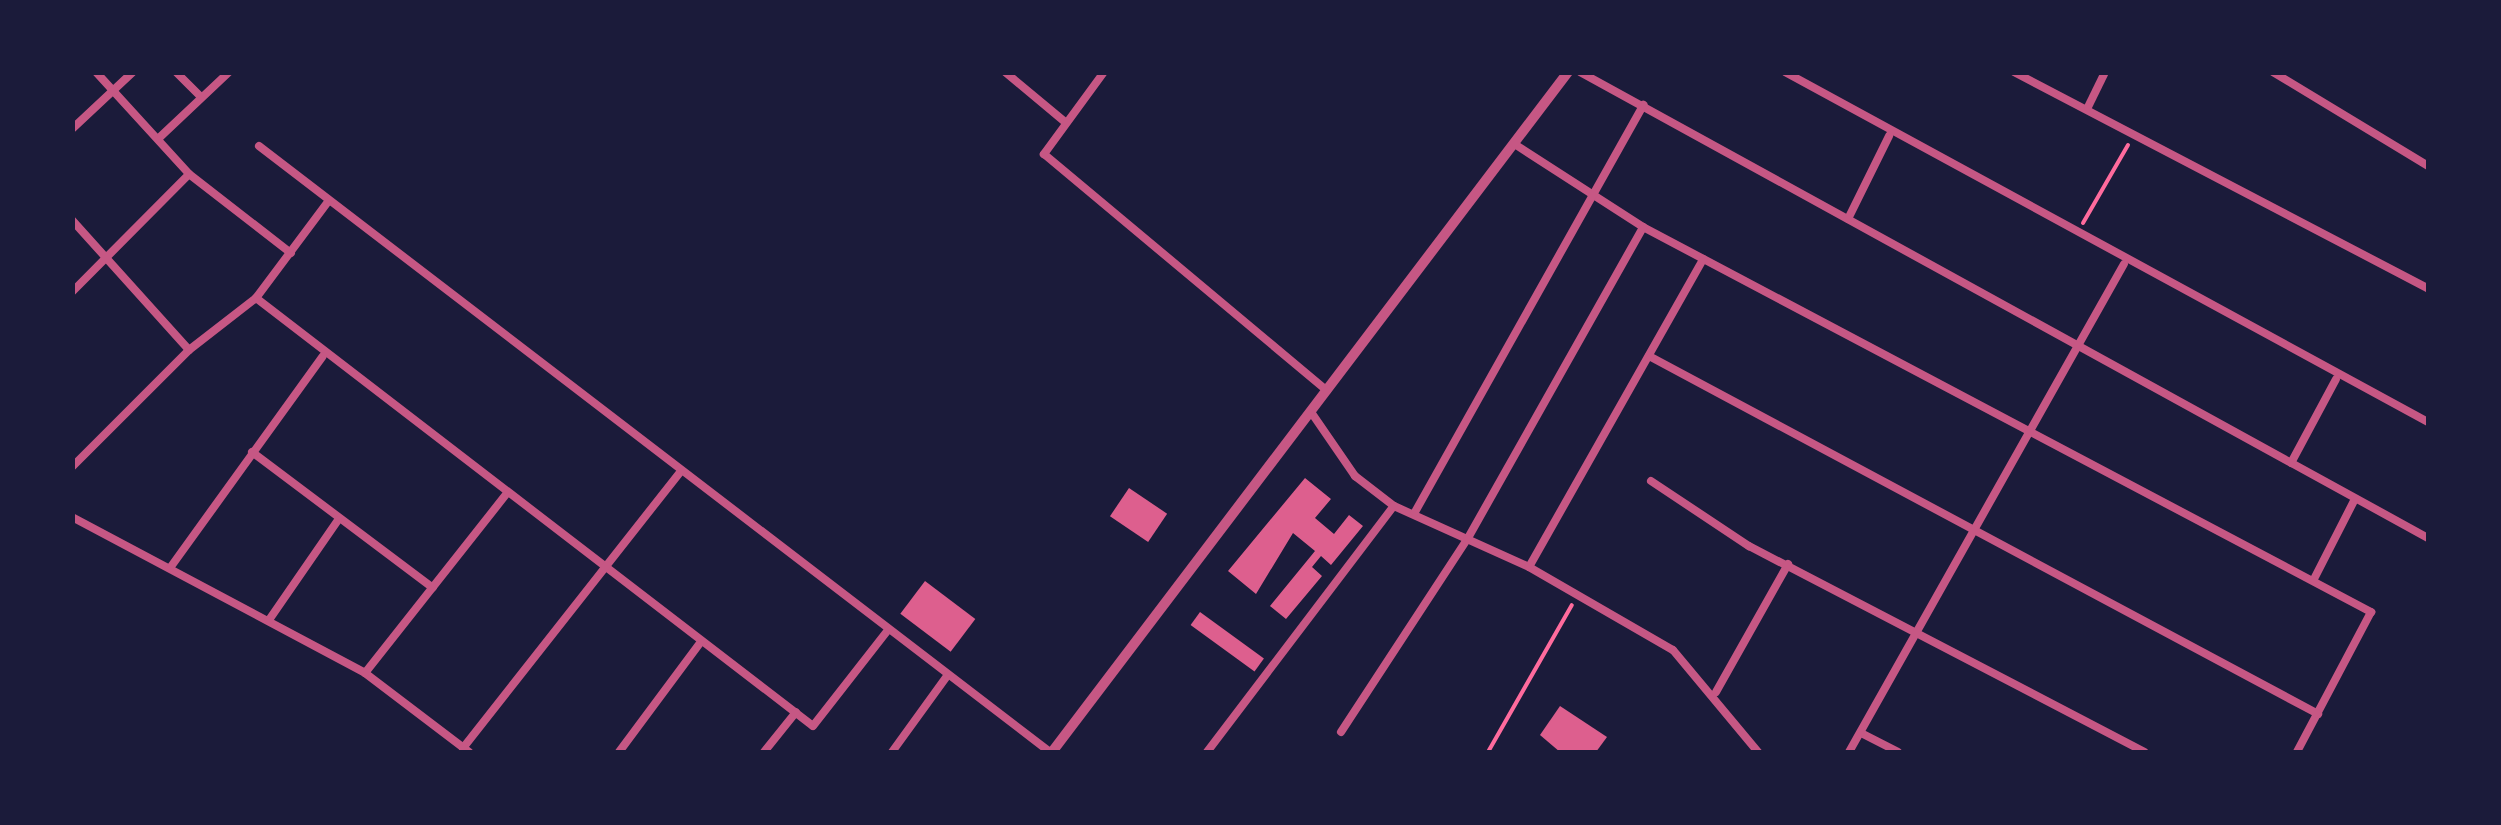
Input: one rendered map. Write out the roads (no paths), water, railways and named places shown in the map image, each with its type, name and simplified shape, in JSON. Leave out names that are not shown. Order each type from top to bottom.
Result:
[{"type":"street","points":[[96,72],[189,174],[292,253]]},
{"type":"street","points":[[72,129],[133,72]]},
{"type":"street","points":[[176,72],[200,96]]},
{"type":"street","points":[[159,138],[229,72]]},
{"type":"street","points":[[1005,72],[1065,122]]},
{"type":"street","points":[[1104,72],[1044,154],[1327,392]]},
{"type":"street","points":[[259,146],[328,203],[1051,752],[1568,72]]},
{"type":"street","points":[[1580,72],[1848,219],[2076,352],[2428,538]]},
{"type":"street","points":[[1785,72],[1889,136],[2124,264],[2336,378],[2428,422]]},
{"type":"street","points":[[2014,72],[2136,132],[2428,288]]},
{"type":"street","points":[[2088,107],[2105,72]]},
{"type":"street","points":[[2273,72],[2428,166]]},
{"type":"street","points":[[1415,512],[1585,195],[1644,105]]},
{"type":"street","points":[[1848,219],[1889,136]]},
{"type":"street","points":[[1516,145],[1585,195],[1643,227],[2371,612],[2298,752]]},
{"type":"street","points":[[72,292],[189,174]]},
{"type":"street","points":[[72,467],[189,350],[256,298],[328,203]]},
{"type":"street","points":[[72,220],[189,350]]},
{"type":"street","points":[[1341,732],[1468,538],[1643,227]]},
{"type":"street","points":[[1529,567],[1703,259]]},
{"type":"street","points":[[1849,752],[1922,633],[2124,264]]},
{"type":"street","points":[[256,298],[323,356],[814,726],[888,630]]},
{"type":"street","points":[[170,568],[323,356]]},
{"type":"street","points":[[1648,356],[2318,714]]},
{"type":"street","points":[[2291,463],[2336,378]]},
{"type":"street","points":[[1311,412],[1355,476],[1394,506],[1415,512],[1529,567],[1673,650],[1716,692],[1758,752]]},
{"type":"street","points":[[252,452],[433,588]]},
{"type":"street","points":[[72,517],[365,673],[466,750],[680,472]]},
{"type":"street","points":[[1651,480],[1788,564],[2145,752]]},
{"type":"street","points":[[365,673],[507,493]]},
{"type":"street","points":[[2314,580],[2355,499]]},
{"type":"street","points":[[1207,752],[1394,506]]},
{"type":"street","points":[[269,620],[338,520]]},
{"type":"street","points":[[1716,692],[1788,564]]},
{"type":"street","points":[[619,752],[700,643]]},
{"type":"street","points":[[892,752],[947,676]]},
{"type":"street","points":[[764,752],[796,712]]},
{"type":"street","points":[[1863,734],[1898,752]]}]
